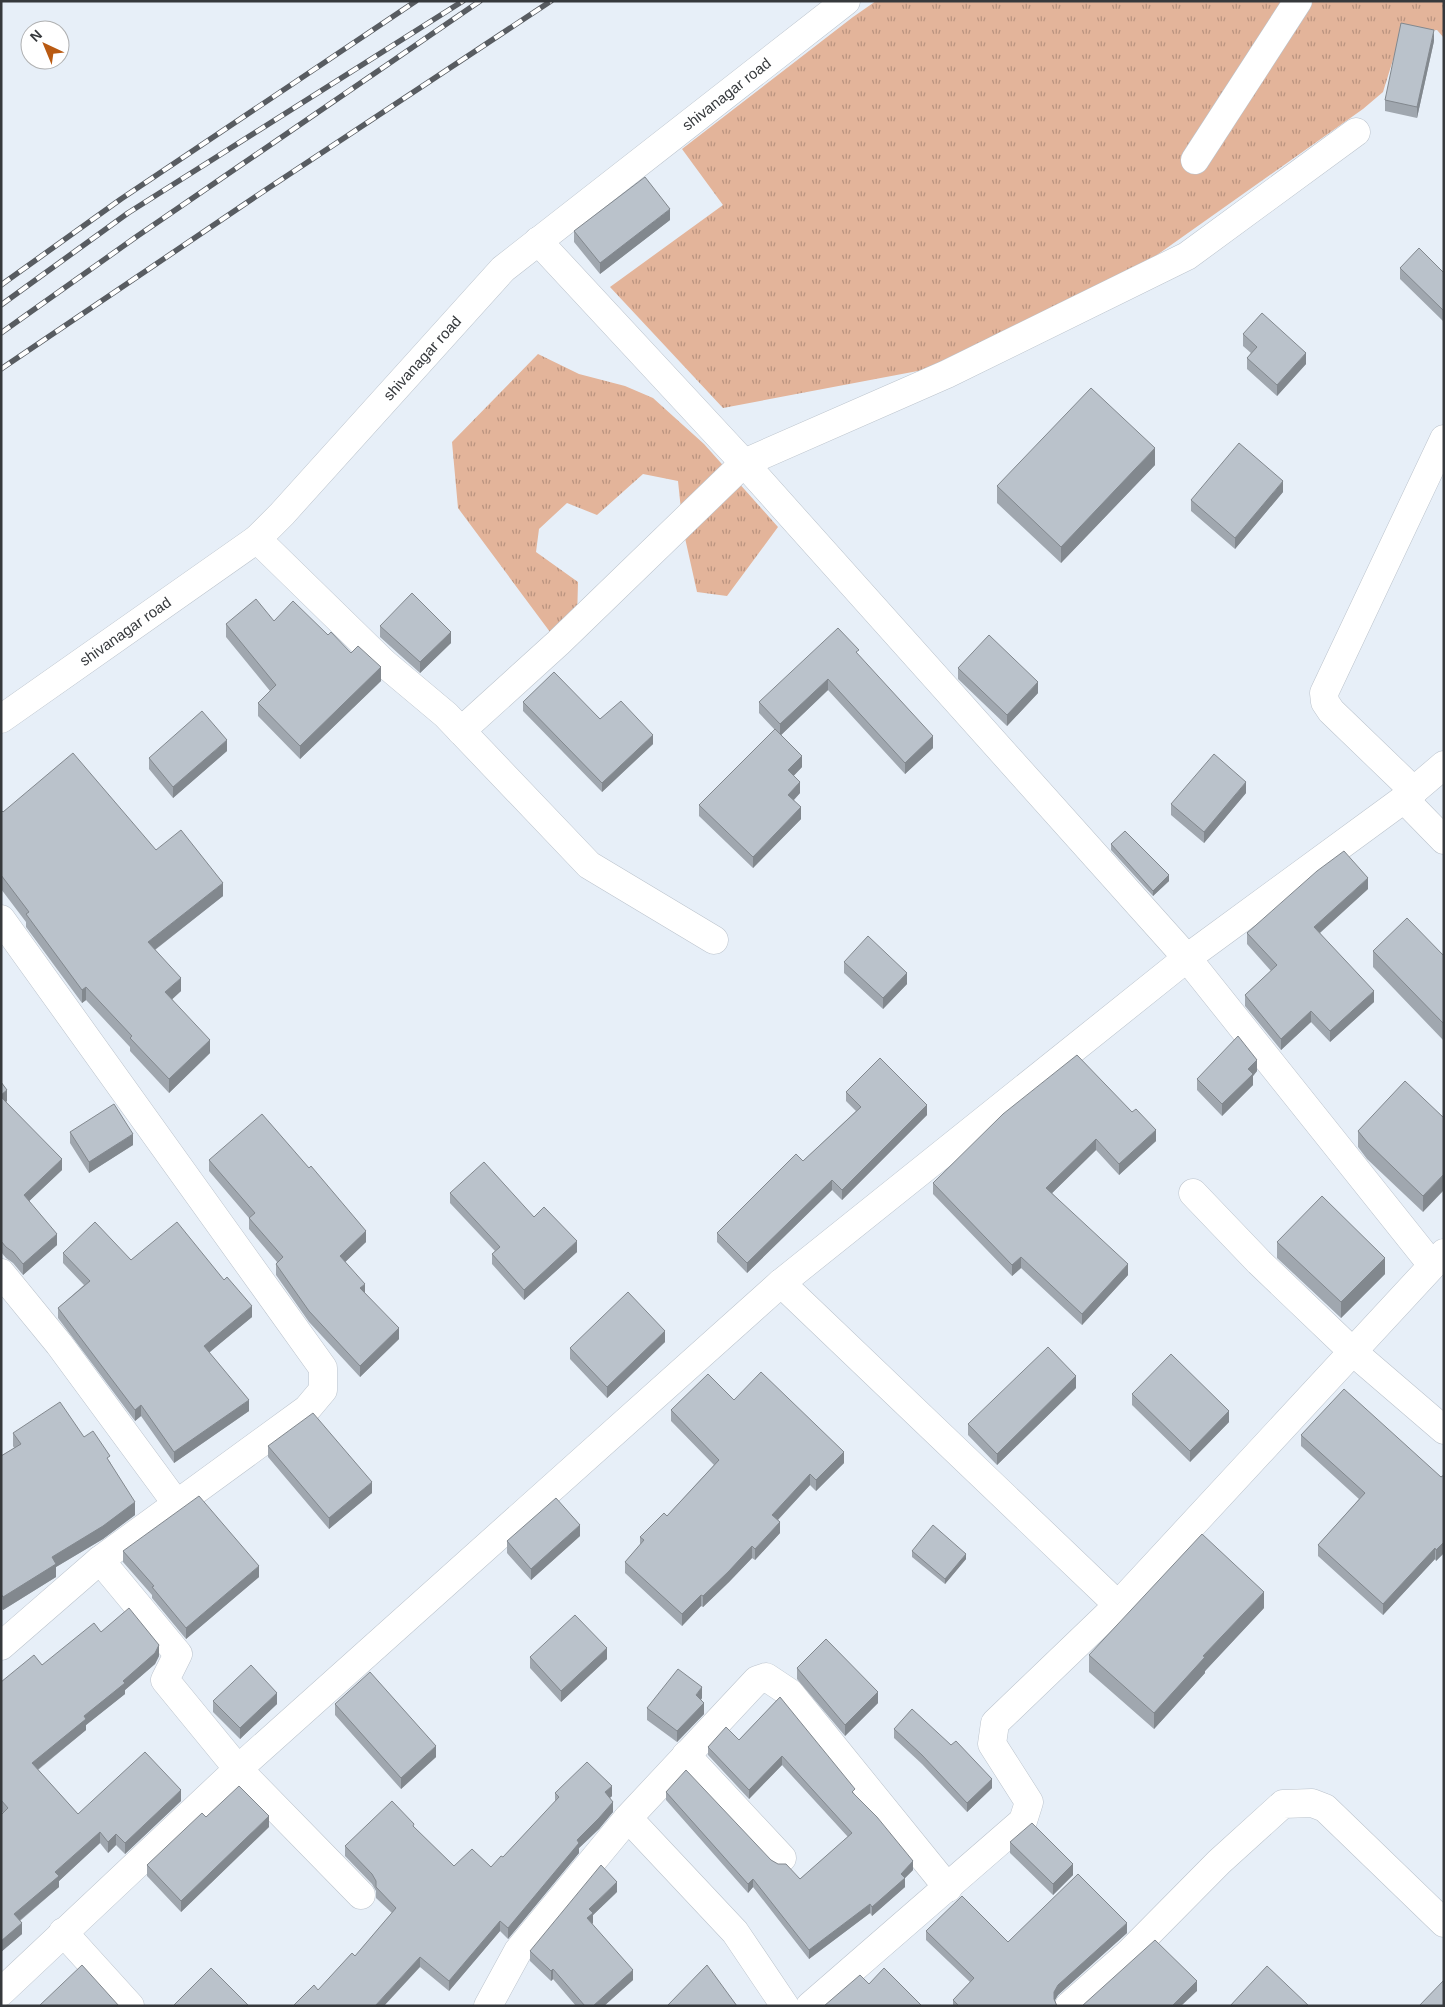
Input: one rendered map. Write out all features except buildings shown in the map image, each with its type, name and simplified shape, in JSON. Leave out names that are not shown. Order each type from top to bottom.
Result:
[{"type":"street","name":"shivanagar road","points":[[1,719],[257,539],[282,514],[503,269],[846,1]]},
{"type":"street","points":[[1195,160],[1298,1]]},
{"type":"street","points":[[462,731],[558,644],[744,462],[947,374],[1187,256],[1356,132]]},
{"type":"street","points":[[538,241],[744,462],[1187,958],[1438,1259],[1118,1605],[995,1723],[992,1744],[1029,1802],[1023,1821],[810,2006]]},
{"type":"street","points":[[1444,439],[1324,693],[1325,702],[1331,711],[1409,795],[1444,840]]},
{"type":"street","points":[[257,539],[384,663],[446,715],[589,865],[714,940]]},
{"type":"street","points":[[1,1992],[238,1770],[781,1283],[1187,958],[1409,795],[1444,765]]},
{"type":"street","points":[[1,920],[323,1368],[323,1390],[307,1409],[100,1560],[1,1646]]},
{"type":"street","points":[[1192,1193],[1259,1262],[1352,1351],[1444,1430]]},
{"type":"street","points":[[1,1273],[59,1344],[176,1503]]},
{"type":"street","points":[[781,1283],[1118,1605]]},
{"type":"street","points":[[100,1560],[178,1654],[165,1680],[238,1770],[361,1895]]},
{"type":"street","points":[[488,2006],[518,1951],[628,1818],[757,1680],[769,1677],[790,1693],[948,1888]]},
{"type":"street","points":[[686,1755],[782,1858]]},
{"type":"street","points":[[1069,2006],[1128,1954],[1220,1862],[1283,1804],[1312,1803],[1325,1808],[1444,1923]]},
{"type":"street","points":[[628,1818],[735,1932],[786,2006]]},
{"type":"street","points":[[64,1932],[130,2006]]},
{"type":"green space","points":[[876,1],[1444,1],[1444,38],[1437,30],[1401,34],[1383,92],[1363,109],[1140,267],[923,370],[723,408],[610,287],[723,205],[682,149]]},
{"type":"green space","points":[[538,354],[579,374],[625,386],[653,398],[704,444],[778,527],[727,596],[697,592],[683,529],[678,481],[643,474],[597,515],[567,503],[539,529],[536,552],[578,582],[577,620],[550,632],[458,508],[452,442]]},
{"type":"railway","points":[[1,285],[121,199],[416,1]]},
{"type":"railway","points":[[1,305],[128,213],[463,1]]},
{"type":"railway","points":[[1,333],[136,237],[480,1]]},
{"type":"railway","points":[[1,369],[264,191],[551,1]]}]
